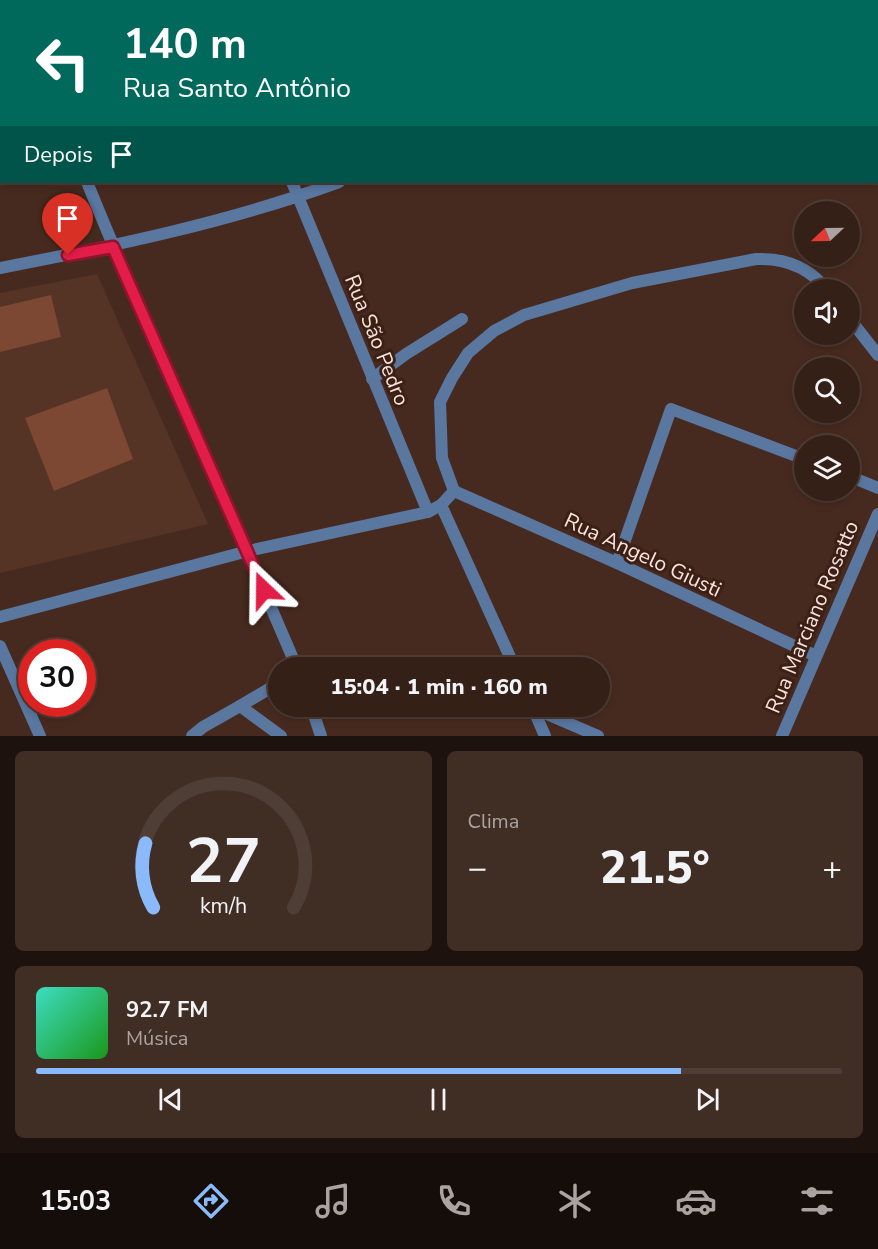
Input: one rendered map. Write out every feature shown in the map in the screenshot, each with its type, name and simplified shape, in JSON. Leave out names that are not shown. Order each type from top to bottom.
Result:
[{"type":"street","points":[[87,183],[113,247],[248,551],[292,657]]},
{"type":"street","name":"Rua São Pedro","points":[[292,183],[428,512]]},
{"type":"street","points":[[0,268],[113,247],[299,196],[336,183]]},
{"type":"street","points":[[0,617],[248,551],[428,512],[441,505],[454,491],[442,458],[441,402],[452,378],[468,353],[494,331],[524,315],[632,283],[756,259],[775,259],[797,265],[818,279]]},
{"type":"street","points":[[372,378],[462,319]]},
{"type":"street","points":[[860,332],[878,355]]},
{"type":"street","points":[[617,563],[671,409],[794,455]]},
{"type":"street","points":[[860,481],[878,488]]},
{"type":"street","name":"Rua Angelo Giusti","points":[[454,491],[617,563],[816,656]]},
{"type":"street","points":[[441,505],[510,657]]},
{"type":"street","name":"Rua Marciano Rosatto","points":[[782,736],[878,514]]},
{"type":"street","points":[[0,646],[40,736]]},
{"type":"street","points":[[192,736],[203,727],[268,689]]},
{"type":"street","points":[[240,706],[281,736]]},
{"type":"street","points":[[315,717],[321,736]]},
{"type":"street","points":[[537,717],[545,736]]},
{"type":"street","points":[[555,717],[598,736]]},
{"type":"shaded area","points":[[97,274],[208,524],[0,573],[0,293]]},
{"type":"shaded area","points":[[51,295],[61,337],[0,352],[0,307]]},
{"type":"shaded area","points":[[107,388],[133,459],[54,491],[25,418]]},
{"type":"route","points":[[68,255],[113,247],[264,590]]}]
